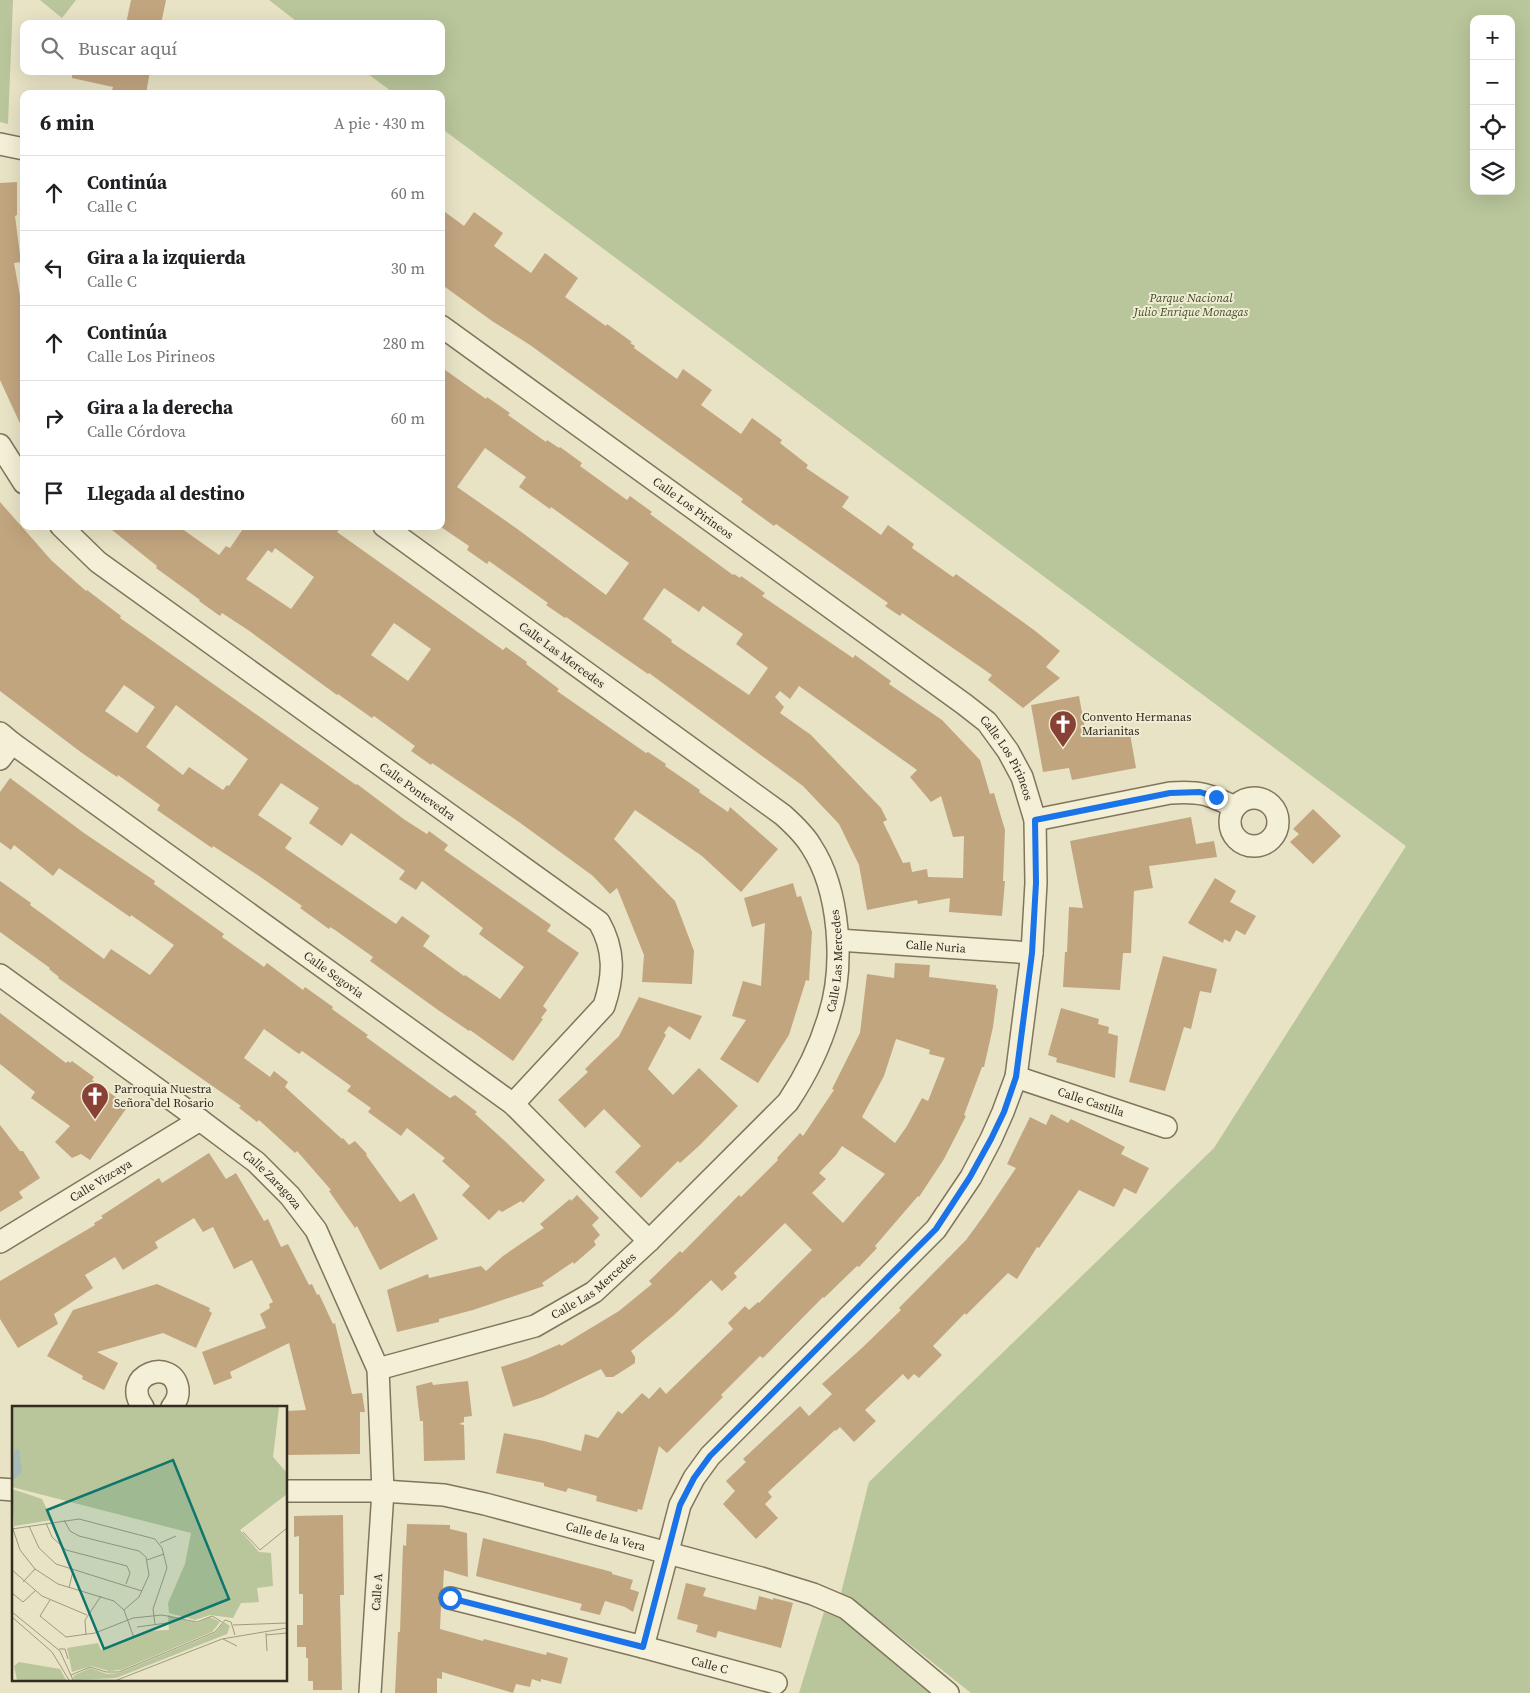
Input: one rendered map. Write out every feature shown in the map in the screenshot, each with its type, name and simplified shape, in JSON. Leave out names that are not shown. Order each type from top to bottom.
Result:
[{"type":"street","points":[[0,144],[20,148]]},
{"type":"street","name":"Calle Los Pirineos","points":[[445,329],[987,722],[1008,751],[1022,776],[1035,820],[1036,883],[1032,953],[1016,1077],[1004,1112],[987,1147],[936,1229],[710,1456],[694,1478],[680,1505],[667,1553]]},
{"type":"street","points":[[0,445],[20,477]]},
{"type":"street","name":"Calle Pontevedra","points":[[65,530],[98,562],[598,922],[608,938],[612,968],[611,986],[604,1006],[513,1104]]},
{"type":"street","name":"Calle Las Mercedes","points":[[378,1369],[535,1326],[594,1292],[649,1241],[788,1102],[803,1079],[818,1048],[830,1014],[836,979],[838,940],[835,908],[824,870],[811,845],[789,820],[390,530]]},
{"type":"street","name":"Calle Segovia","points":[[4,745],[513,1104],[649,1241]]},
{"type":"street","points":[[1035,820],[1170,793],[1200,792],[1235,807]]},
{"type":"street","name":"Calle Nuria","points":[[838,940],[1032,953]]},
{"type":"street","name":"Calle Zaragoza","points":[[0,975],[256,1162],[290,1196],[316,1230],[378,1369],[383,1491]]},
{"type":"street","name":"Calle Castilla","points":[[1016,1077],[1166,1127]]},
{"type":"street","name":"Calle Vizcaya","points":[[0,1242],[200,1120]]},
{"type":"street","points":[[143,1406],[139,1401],[137,1387],[144,1376],[157,1371],[170,1375],[177,1386],[177,1400],[173,1406]]},
{"type":"street","name":"Calle de la Vera","points":[[288,1491],[383,1491],[444,1495],[485,1504],[778,1583],[846,1608],[948,1693]]},
{"type":"street","name":"Calle A","points":[[370,1693],[383,1491]]},
{"type":"street","points":[[643,1647],[667,1553]]},
{"type":"street","name":"Calle C","points":[[450,1598],[643,1647],[776,1684]]},
{"type":"green space","points":[[0,0],[13,0],[8,124],[0,122]]},
{"type":"green space","points":[[40,0],[76,0],[62,18]]},
{"type":"green space","name":"Parque Nacional Julio Enrique Monagas","points":[[269,0],[1530,0],[1530,1693],[971,1693],[869,1612],[841,1593],[869,1482],[1214,1148],[1406,846],[445,131],[445,90],[390,90],[369,75],[445,75],[445,20],[295,20]]},
{"type":"green space","points":[[824,1612],[840,1618],[935,1693],[799,1693]]},
{"type":"building","points":[[131,0],[166,0],[162,20],[127,20]]},
{"type":"building","points":[[72,75],[149,75],[147,90],[112,90],[113,87],[72,78]]},
{"type":"building","points":[[17,182],[17,215],[15,216],[20,262],[14,263],[20,296],[20,423],[0,380],[0,183]]},
{"type":"building","points":[[445,212],[464,226],[474,212],[503,233],[494,246],[531,273],[545,253],[578,278],[565,297],[632,342],[630,343],[635,346],[634,348],[677,379],[683,369],[712,390],[701,405],[741,434],[752,418],[782,440],[780,443],[808,465],[806,468],[849,497],[842,507],[881,535],[888,525],[914,544],[912,548],[953,577],[956,574],[1034,630],[1060,651],[1046,667],[1060,678],[1023,708],[988,680],[992,675],[902,613],[900,616],[885,606],[888,603],[776,524],[774,526],[741,502],[743,499],[530,345],[492,321],[445,287]]},
{"type":"building","points":[[445,370],[486,399],[487,397],[510,413],[508,415],[546,442],[547,440],[560,447],[582,463],[580,466],[627,500],[630,496],[652,512],[650,514],[733,575],[740,578],[741,576],[765,593],[762,596],[853,658],[855,655],[891,681],[889,684],[942,720],[980,760],[990,794],[994,793],[1005,830],[1003,881],[1005,881],[1002,916],[949,912],[950,898],[918,904],[917,900],[867,910],[859,865],[839,824],[803,786],[649,673],[546,605],[548,603],[489,561],[487,564],[467,550],[469,546],[445,530]],"holes":[[[485,448],[526,477],[519,487],[550,509],[551,507],[629,563],[606,595],[457,487]],[[664,588],[699,612],[703,606],[743,634],[736,644],[768,668],[749,695],[671,642],[672,640],[643,619]],[[799,686],[917,770],[910,777],[931,802],[941,796],[953,837],[964,836],[963,878],[928,877],[927,869],[912,872],[910,862],[903,863],[883,822],[887,820],[881,808],[811,735],[780,713],[784,707],[775,697],[780,691],[790,699]]]},
{"type":"building","points":[[0,502],[20,525],[20,530],[25,530],[52,561],[86,591],[121,616],[120,618],[357,784],[405,820],[427,834],[429,831],[448,845],[444,850],[551,925],[547,931],[579,953],[543,1006],[547,1010],[541,1018],[543,1019],[513,1061],[370,961],[373,957],[335,930],[330,927],[329,929],[300,908],[302,906],[157,810],[160,805],[118,775],[117,777],[0,691]],"holes":[[[124,685],[155,707],[137,733],[105,711]],[[176,705],[248,759],[229,786],[227,785],[223,790],[189,767],[183,775],[146,747]],[[281,783],[319,808],[309,823],[342,846],[351,833],[405,871],[399,879],[416,890],[422,881],[483,928],[479,934],[524,967],[500,999],[423,946],[430,936],[402,916],[396,924],[285,848],[292,838],[258,815]]]},
{"type":"building","points":[[112,530],[184,530],[219,555],[226,546],[230,548],[242,530],[339,530],[337,532],[503,650],[506,647],[527,662],[526,664],[559,689],[557,691],[646,753],[648,752],[666,764],[665,766],[700,790],[699,792],[728,812],[730,807],[778,849],[741,892],[702,856],[635,810],[614,839],[675,901],[694,951],[692,984],[642,982],[644,955],[617,888],[610,894],[593,876],[519,822],[432,763],[431,765],[411,751],[415,746],[374,716],[372,718],[337,695],[222,613],[220,616],[156,568],[157,566]],"holes":[[[275,548],[314,577],[291,609],[246,579],[268,550],[272,553]],[[394,623],[431,649],[408,681],[371,655]]]},
{"type":"building","name":"Convento Hermanas Marianitas","points":[[1079,696],[1086,735],[1129,728],[1136,768],[1072,780],[1069,768],[1043,772],[1031,705]]},
{"type":"building","points":[[10,778],[84,833],[155,881],[154,884],[224,934],[222,937],[264,967],[267,963],[303,990],[305,987],[368,1035],[366,1037],[450,1098],[455,1095],[477,1112],[475,1114],[545,1180],[523,1203],[521,1201],[502,1212],[499,1210],[489,1220],[462,1195],[470,1186],[442,1161],[445,1158],[407,1128],[401,1136],[368,1112],[371,1108],[347,1091],[351,1086],[302,1051],[299,1054],[264,1029],[244,1058],[270,1077],[274,1071],[288,1082],[285,1087],[342,1139],[349,1145],[355,1141],[367,1154],[400,1202],[414,1193],[438,1239],[380,1270],[357,1226],[355,1228],[329,1191],[331,1190],[297,1151],[295,1153],[259,1120],[257,1122],[239,1108],[241,1106],[58,978],[50,968],[0,932],[0,881],[104,959],[111,949],[150,975],[174,945],[59,868],[53,876],[14,845],[11,850],[0,842],[0,792]]},
{"type":"building","points":[[1313,809],[1341,836],[1313,864],[1290,842],[1299,834],[1293,829]]},
{"type":"building","points":[[1191,817],[1196,844],[1214,841],[1217,857],[1149,866],[1153,888],[1134,891],[1131,953],[1123,953],[1120,990],[1063,987],[1069,907],[1083,908],[1070,841]]},
{"type":"building","points":[[1215,878],[1236,891],[1230,902],[1256,916],[1245,935],[1236,930],[1230,942],[1224,939],[1223,943],[1188,923]]},
{"type":"building","points":[[793,883],[797,897],[801,896],[812,932],[809,981],[806,980],[789,1035],[758,1083],[720,1059],[746,1020],[732,1016],[743,981],[761,986],[765,923],[752,927],[744,898]]},
{"type":"building","points":[[1163,956],[1217,969],[1211,993],[1200,991],[1191,1029],[1184,1027],[1165,1091],[1129,1082]]},
{"type":"building","points":[[895,963],[930,965],[929,977],[996,985],[998,989],[993,1027],[984,1067],[982,1067],[964,1115],[966,1116],[944,1159],[919,1197],[875,1246],[877,1248],[859,1267],[857,1266],[823,1297],[763,1358],[760,1356],[721,1395],[723,1397],[667,1453],[659,1446],[642,1510],[638,1509],[637,1512],[596,1501],[597,1496],[568,1488],[566,1492],[544,1486],[544,1483],[496,1473],[504,1433],[581,1451],[585,1434],[598,1438],[618,1411],[622,1414],[642,1393],[649,1399],[660,1387],[666,1394],[733,1329],[728,1323],[745,1306],[749,1310],[759,1303],[812,1250],[785,1223],[734,1273],[737,1277],[722,1291],[711,1280],[673,1316],[631,1351],[635,1357],[635,1363],[613,1377],[606,1377],[601,1369],[543,1397],[513,1407],[501,1367],[560,1344],[561,1346],[619,1311],[652,1284],[649,1281],[680,1251],[682,1253],[739,1195],[741,1197],[778,1160],[777,1158],[800,1133],[803,1136],[834,1090],[832,1089],[860,1033],[867,974],[894,978]],"holes":[[[896,1039],[930,1050],[929,1054],[945,1058],[928,1101],[922,1098],[907,1126],[895,1143],[862,1117],[884,1076]],[[842,1146],[885,1174],[843,1223],[812,1193],[826,1179],[819,1173]]]},
{"type":"building","points":[[639,997],[702,1016],[690,1040],[669,1026],[648,1069],[673,1095],[699,1068],[738,1106],[700,1145],[680,1163],[678,1161],[641,1198],[615,1172],[641,1146],[604,1109],[585,1128],[558,1100],[588,1072],[585,1069],[619,1036]]},
{"type":"building","points":[[1061,1008],[1099,1019],[1098,1024],[1109,1027],[1108,1033],[1118,1036],[1115,1078],[1056,1062],[1057,1058],[1048,1055]]},
{"type":"building","points":[[0,1013],[66,1063],[72,1061],[94,1077],[92,1080],[128,1106],[90,1160],[81,1154],[72,1158],[55,1142],[70,1126],[31,1098],[35,1092],[0,1064]]},
{"type":"building","points":[[1051,1114],[1068,1123],[1071,1119],[1125,1147],[1121,1154],[1149,1168],[1136,1194],[1124,1188],[1114,1207],[1079,1190],[1039,1248],[1037,1247],[1017,1279],[1008,1273],[966,1315],[965,1313],[933,1346],[942,1355],[919,1378],[914,1374],[908,1380],[903,1374],[865,1410],[876,1421],[854,1442],[840,1427],[835,1430],[768,1492],[772,1497],[765,1504],[778,1518],[756,1539],[723,1504],[735,1491],[726,1481],[746,1462],[743,1459],[800,1406],[809,1416],[832,1394],[822,1384],[901,1310],[899,1308],[966,1240],[985,1214],[1016,1168],[1007,1164],[1030,1117],[1046,1125]]},
{"type":"building","points":[[0,1125],[20,1151],[23,1151],[40,1178],[19,1192],[23,1198],[0,1212]]},
{"type":"building","points":[[209,1153],[226,1179],[236,1173],[264,1221],[268,1219],[281,1247],[288,1244],[309,1285],[312,1284],[317,1295],[319,1294],[333,1324],[335,1323],[352,1394],[362,1393],[365,1412],[360,1412],[360,1454],[288,1455],[288,1411],[306,1410],[289,1343],[230,1372],[232,1378],[214,1385],[202,1352],[266,1328],[260,1314],[270,1308],[269,1304],[273,1302],[252,1260],[234,1269],[213,1227],[203,1232],[194,1218],[155,1242],[158,1248],[123,1270],[115,1257],[85,1275],[93,1288],[54,1314],[58,1324],[18,1348],[0,1319],[0,1281],[95,1225],[94,1223],[103,1218],[101,1216],[159,1178],[162,1183]]},
{"type":"building","points":[[577,1195],[599,1218],[592,1225],[600,1235],[594,1241],[596,1245],[574,1264],[573,1262],[542,1283],[544,1286],[473,1310],[439,1319],[439,1322],[397,1332],[387,1290],[428,1274],[429,1278],[481,1266],[486,1271],[503,1256],[544,1228],[540,1224]]},
{"type":"building","points":[[157,1284],[210,1308],[209,1311],[212,1313],[196,1348],[163,1333],[97,1352],[118,1363],[104,1390],[82,1379],[83,1376],[47,1356],[73,1310]]},
{"type":"building","points":[[468,1381],[472,1416],[464,1417],[464,1422],[459,1424],[464,1425],[465,1460],[424,1461],[423,1421],[420,1421],[416,1386],[432,1382],[433,1385]]},
{"type":"building","points":[[343,1515],[344,1595],[340,1595],[342,1690],[313,1690],[313,1681],[308,1681],[306,1647],[297,1647],[297,1625],[303,1625],[303,1594],[299,1594],[299,1536],[294,1537],[294,1516]]},
{"type":"building","points":[[407,1524],[450,1525],[450,1529],[467,1533],[468,1577],[444,1570],[443,1588],[438,1595],[438,1601],[441,1606],[440,1629],[483,1641],[484,1639],[546,1655],[547,1652],[568,1658],[561,1684],[541,1679],[541,1682],[532,1679],[530,1687],[516,1684],[513,1693],[442,1672],[442,1679],[437,1678],[437,1693],[395,1693],[398,1632],[400,1632],[403,1545],[406,1546]]},
{"type":"building","points":[[483,1538],[612,1572],[612,1574],[633,1580],[630,1589],[639,1592],[633,1612],[625,1607],[605,1601],[600,1615],[580,1610],[582,1604],[476,1576]]},
{"type":"building","points":[[686,1583],[706,1588],[703,1596],[756,1610],[759,1596],[793,1603],[781,1648],[718,1631],[716,1638],[696,1632],[698,1625],[677,1619]]},
{"type":"place","name":"Convento Hermanas Marianitas","points":[[1063,748]]},
{"type":"place","name":"Parroquia Nuestra Señora del Rosario","points":[[95,1120]]},
{"type":"route","points":[[450,1598],[643,1647],[680,1505],[694,1478],[710,1456],[936,1229],[970,1177],[1004,1112],[1016,1077],[1032,953],[1036,883],[1035,820],[1170,793],[1200,792],[1216,797]]}]
